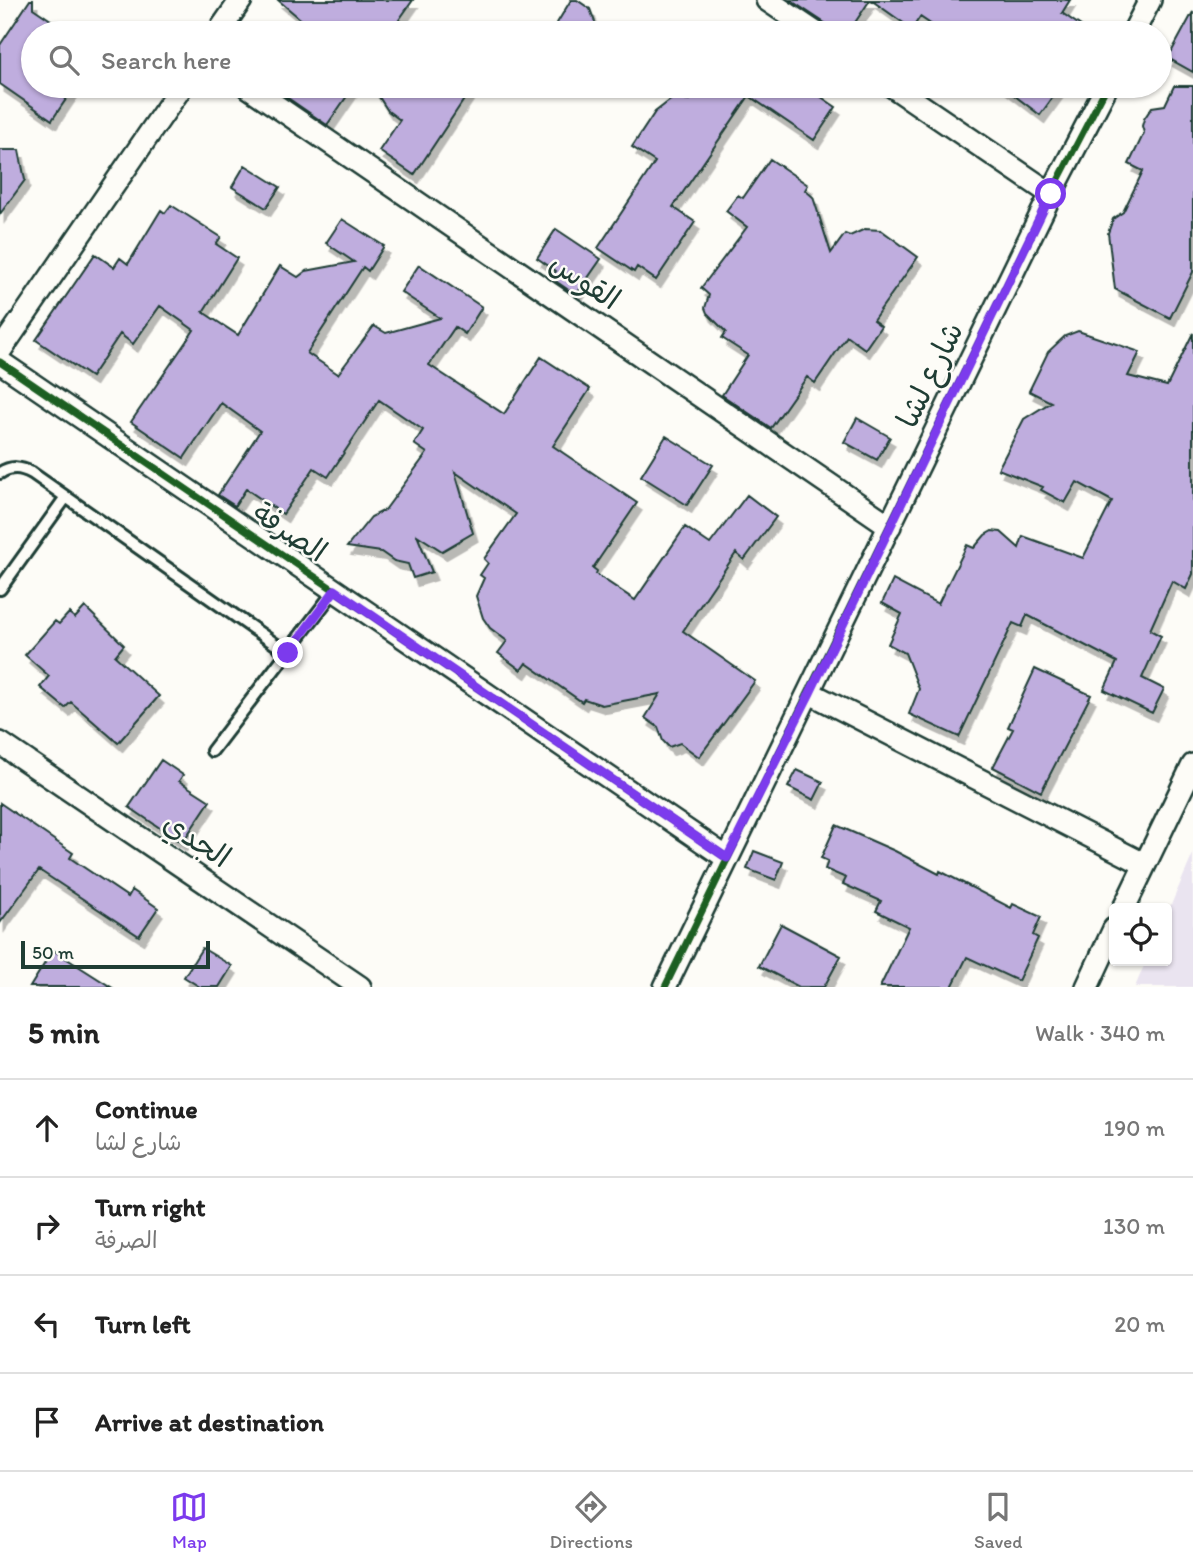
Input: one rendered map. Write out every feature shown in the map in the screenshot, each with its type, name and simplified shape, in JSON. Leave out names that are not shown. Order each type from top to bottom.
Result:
[{"type":"street","points":[[226,21],[241,0]]},
{"type":"street","points":[[767,0],[798,21]]},
{"type":"street","points":[[1139,21],[1150,0]]},
{"type":"street","points":[[0,351],[174,98]]},
{"type":"street","name":"القوس","points":[[265,98],[890,526]]},
{"type":"street","points":[[910,98],[1051,194]]},
{"type":"street","name":"شارع لشا","points":[[665,987],[1051,194],[1101,98]]},
{"type":"street","name":"الصرفة","points":[[0,362],[727,858]]},
{"type":"street","points":[[810,693],[1144,864]]},
{"type":"street","name":"الجدي","points":[[0,743],[360,987]]},
{"type":"street","points":[[1126,903],[1193,765]]},
{"type":"street","points":[[1087,987],[1109,940]]},
{"type":"lane","points":[[0,473],[12,468],[26,470],[288,653]]},
{"type":"lane","points":[[0,589],[66,497]]},
{"type":"lane","points":[[212,751],[335,590]]},
{"type":"shaded area","points":[[1193,854],[1193,987],[1135,987],[1144,966],[1172,966],[1172,903]]},
{"type":"building","points":[[30,0],[33,0],[33,8],[52,21],[21,21],[21,98],[67,98],[52,120],[0,84],[0,45]]},
{"type":"building","points":[[278,0],[413,0],[401,21],[303,21]]},
{"type":"building","points":[[571,0],[577,0],[590,9],[594,21],[558,21]]},
{"type":"building","points":[[790,0],[870,0],[856,21],[822,21]]},
{"type":"building","points":[[871,0],[1070,0],[1062,13],[1074,21],[926,21],[920,17],[917,21],[901,21]]},
{"type":"building","points":[[1193,12],[1193,72],[1172,60],[1172,51]]},
{"type":"building","points":[[1174,86],[1193,86],[1193,272],[1170,318],[1115,289],[1108,233],[1113,219],[1123,212],[1143,171],[1129,164],[1144,133],[1144,119],[1152,107],[1165,105],[1168,98],[1172,98]]},
{"type":"building","points":[[288,98],[346,98],[327,125]]},
{"type":"building","points":[[380,98],[465,98],[414,175],[379,151],[400,120],[388,111]]},
{"type":"building","points":[[673,98],[748,98],[673,207],[695,222],[656,280],[637,267],[634,272],[598,248],[655,162],[632,147],[655,112]]},
{"type":"building","points":[[752,98],[823,98],[836,107],[814,140]]},
{"type":"building","points":[[1018,98],[1052,98],[1040,115]]},
{"type":"building","points":[[0,150],[19,150],[25,180],[0,214]]},
{"type":"building","points":[[770,159],[808,185],[805,190],[813,197],[831,253],[845,234],[850,236],[865,229],[881,230],[918,257],[873,320],[881,326],[865,349],[847,336],[815,383],[807,377],[771,428],[722,395],[748,355],[722,338],[726,332],[707,313],[705,308],[709,295],[701,288],[747,227],[726,211],[738,195],[743,198]]},
{"type":"building","points":[[245,165],[280,187],[266,208],[232,187]]},
{"type":"building","points":[[171,205],[221,237],[216,244],[237,258],[203,312],[238,335],[280,266],[298,277],[306,271],[354,262],[326,243],[342,219],[384,246],[368,271],[363,267],[307,353],[338,374],[374,326],[386,333],[440,318],[401,292],[419,265],[482,307],[465,334],[455,327],[429,365],[504,414],[541,357],[590,389],[553,446],[637,503],[593,568],[597,571],[596,574],[635,600],[685,527],[710,544],[747,495],[776,517],[744,560],[736,553],[683,631],[755,681],[699,757],[680,743],[669,747],[663,741],[658,727],[645,718],[660,694],[602,705],[584,699],[582,702],[526,663],[521,670],[498,653],[507,641],[490,628],[483,618],[476,596],[484,578],[480,575],[488,563],[484,559],[516,514],[455,472],[473,533],[442,551],[417,535],[432,572],[413,578],[408,564],[394,561],[381,552],[347,547],[371,517],[385,510],[427,453],[414,444],[423,430],[379,400],[328,477],[314,468],[283,514],[246,489],[235,506],[218,495],[260,431],[221,403],[184,458],[131,422],[194,330],[160,306],[133,344],[120,334],[91,377],[36,340],[95,254],[114,267],[120,258],[128,264],[161,210],[165,213]]},
{"type":"building","points":[[556,229],[601,259],[576,295],[551,278],[556,271],[537,258]]},
{"type":"building","points":[[1078,331],[1140,352],[1128,376],[1167,386],[1193,333],[1193,574],[1186,589],[1172,581],[1150,630],[1161,636],[1142,678],[1164,689],[1152,713],[1104,690],[1117,662],[1027,615],[1022,627],[1013,623],[959,737],[909,714],[919,689],[905,653],[888,644],[902,614],[882,603],[893,580],[938,604],[967,545],[974,548],[992,531],[1001,532],[1019,548],[1023,536],[1083,558],[1112,501],[1077,482],[1065,503],[1041,490],[1043,487],[998,469],[1024,419],[1051,402],[1029,391],[1048,352],[1065,336]]},
{"type":"building","points":[[857,418],[890,437],[877,460],[844,442]]},
{"type":"building","points":[[666,436],[713,465],[687,505],[641,476]]},
{"type":"building","points":[[85,607],[124,645],[115,656],[159,696],[118,743],[71,702],[65,708],[40,687],[49,676],[25,655],[55,621],[59,624],[69,613],[75,618]]},
{"type":"building","points":[[1035,669],[1091,695],[1041,792],[993,767],[1013,729],[1008,727]]},
{"type":"building","points":[[161,760],[183,775],[179,781],[210,801],[182,843],[129,807]]},
{"type":"building","points":[[797,770],[823,782],[814,800],[788,787]]},
{"type":"building","points":[[0,803],[73,853],[70,858],[128,897],[132,890],[158,908],[139,936],[39,870],[0,923]]},
{"type":"building","points":[[836,825],[939,874],[940,871],[1011,908],[1013,904],[1041,917],[1033,935],[1038,938],[1018,981],[967,957],[952,987],[880,987],[909,927],[876,911],[881,901],[843,884],[846,878],[825,869],[828,861],[821,858]]},
{"type":"building","points":[[754,851],[783,862],[776,880],[747,869]]},
{"type":"building","points":[[781,924],[841,956],[824,987],[799,987],[759,966]]},
{"type":"building","points":[[202,948],[232,966],[219,987],[200,987],[184,977]]},
{"type":"building","points":[[53,950],[111,987],[30,987]]},
{"type":"cycle path","points":[[665,987],[1051,194],[1101,98]]},
{"type":"cycle path","points":[[0,362],[727,858]]},
{"type":"route","points":[[288,653],[335,590],[727,858],[810,693],[1051,194]]}]
